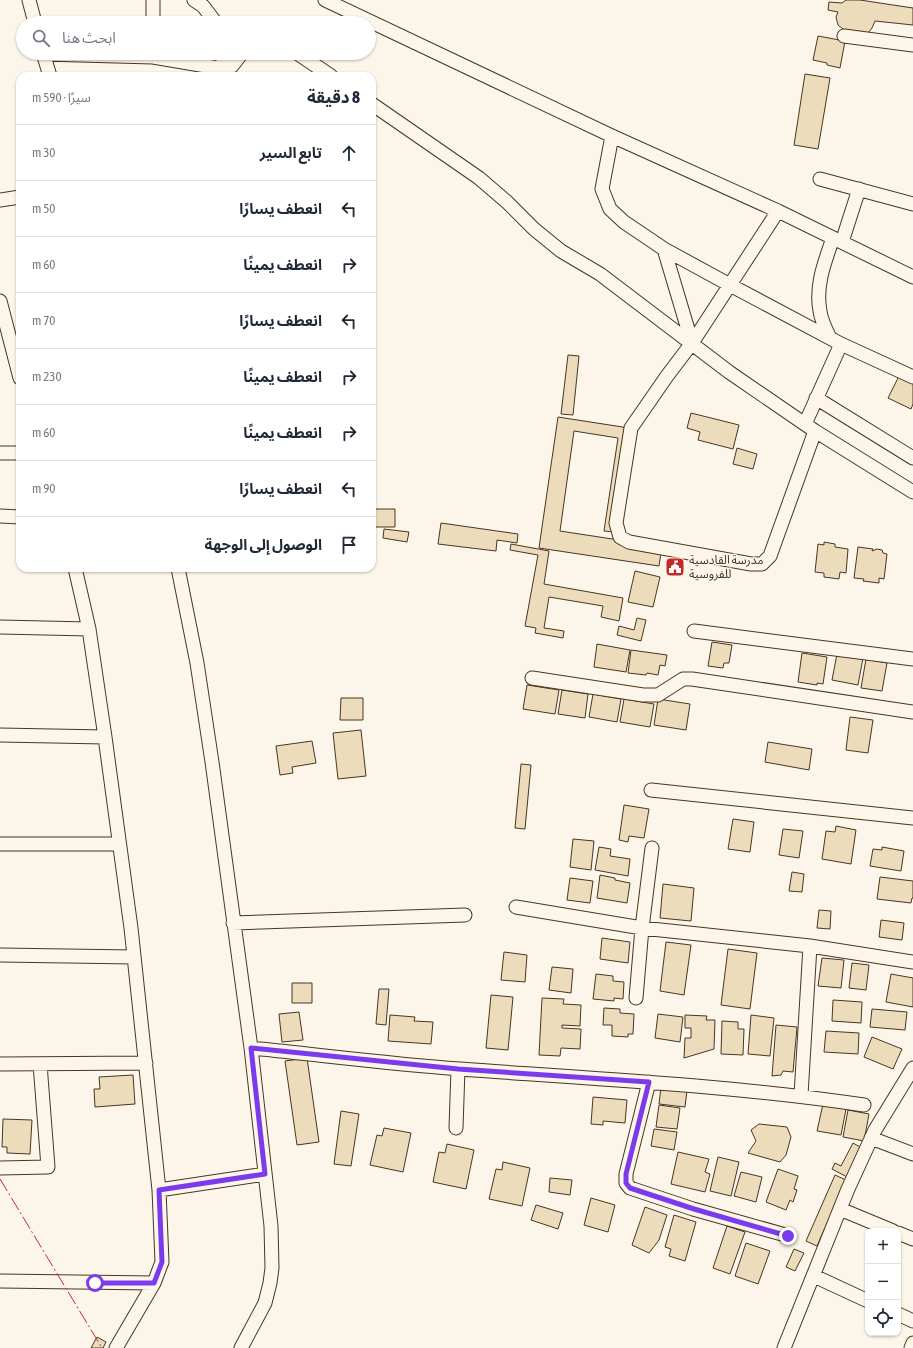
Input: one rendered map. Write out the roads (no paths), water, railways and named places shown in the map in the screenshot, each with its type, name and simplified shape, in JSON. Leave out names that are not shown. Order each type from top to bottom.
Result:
[{"type":"street","points":[[29,0],[33,16]]},
{"type":"street","points":[[153,0],[153,16]]},
{"type":"street","points":[[194,0],[203,6],[211,16]]},
{"type":"street","points":[[325,0],[359,16]]},
{"type":"street","points":[[376,24],[612,136],[778,211],[913,277]]},
{"type":"street","points":[[844,36],[913,45]]},
{"type":"street","points":[[46,60],[49,72]]},
{"type":"street","points":[[178,60],[224,69],[232,66],[237,60]]},
{"type":"street","points":[[223,60],[224,69]]},
{"type":"street","points":[[307,60],[324,72]]},
{"type":"street","points":[[376,107],[479,178],[507,202],[534,229],[561,251],[600,274],[729,372],[810,427],[913,492]]},
{"type":"street","points":[[612,136],[602,189],[610,209],[624,222],[664,249],[730,285],[835,341],[913,377]]},
{"type":"street","points":[[820,179],[913,204]]},
{"type":"street","points":[[778,211],[692,343],[667,376],[632,428],[616,523],[620,537],[629,542],[751,564],[762,564],[770,556],[810,427],[816,398],[835,341],[820,312],[818,290],[827,255],[838,240],[859,189]]},
{"type":"street","points":[[0,200],[16,198]]},
{"type":"street","points":[[664,249],[692,343]]},
{"type":"street","points":[[0,301],[16,363]]},
{"type":"street","points":[[816,398],[913,458]]},
{"type":"street","points":[[0,453],[16,453]]},
{"type":"street","points":[[0,516],[16,517]]},
{"type":"street","points":[[76,572],[89,629],[105,737],[134,957],[159,1190],[162,1262],[154,1283],[116,1348]]},
{"type":"street","points":[[179,572],[197,663],[212,762],[251,1048],[271,1226],[272,1268],[270,1283],[264,1303],[241,1348]]},
{"type":"street","points":[[0,627],[89,629]]},
{"type":"street","points":[[694,631],[913,659]]},
{"type":"street","points":[[532,678],[643,695],[658,695],[683,679],[692,679],[913,712]]},
{"type":"street","points":[[0,735],[105,737]]},
{"type":"street","points":[[651,790],[913,818]]},
{"type":"street","points":[[0,844],[119,844]]},
{"type":"street","points":[[636,998],[642,928],[652,848]]},
{"type":"street","points":[[516,907],[642,928],[810,946],[913,962]]},
{"type":"street","points":[[234,923],[466,915]]},
{"type":"street","points":[[801,1096],[810,946]]},
{"type":"street","points":[[0,955],[134,957]]},
{"type":"street","points":[[251,1048],[458,1069],[649,1082],[801,1096],[864,1105]]},
{"type":"street","points":[[0,1064],[146,1063]]},
{"type":"street","points":[[0,1168],[48,1167],[40,1064]]},
{"type":"street","points":[[784,1348],[840,1209],[871,1138],[913,1068]]},
{"type":"street","points":[[456,1128],[458,1069]]},
{"type":"street","points":[[649,1082],[626,1174],[626,1183],[630,1188],[694,1209],[788,1236]]},
{"type":"street","points":[[871,1138],[913,1154]]},
{"type":"street","points":[[159,1190],[265,1174]]},
{"type":"street","points":[[840,1209],[886,1228]]},
{"type":"street","points":[[901,1234],[913,1239]]},
{"type":"street","points":[[814,1276],[866,1300]]},
{"type":"street","points":[[0,1281],[154,1283]]},
{"type":"street","points":[[901,1315],[913,1321]]},
{"type":"street","points":[[911,1348],[913,1343]]},
{"type":"place","name":"مدرسة القادسية للفروسية","points":[[675,567]]}]
